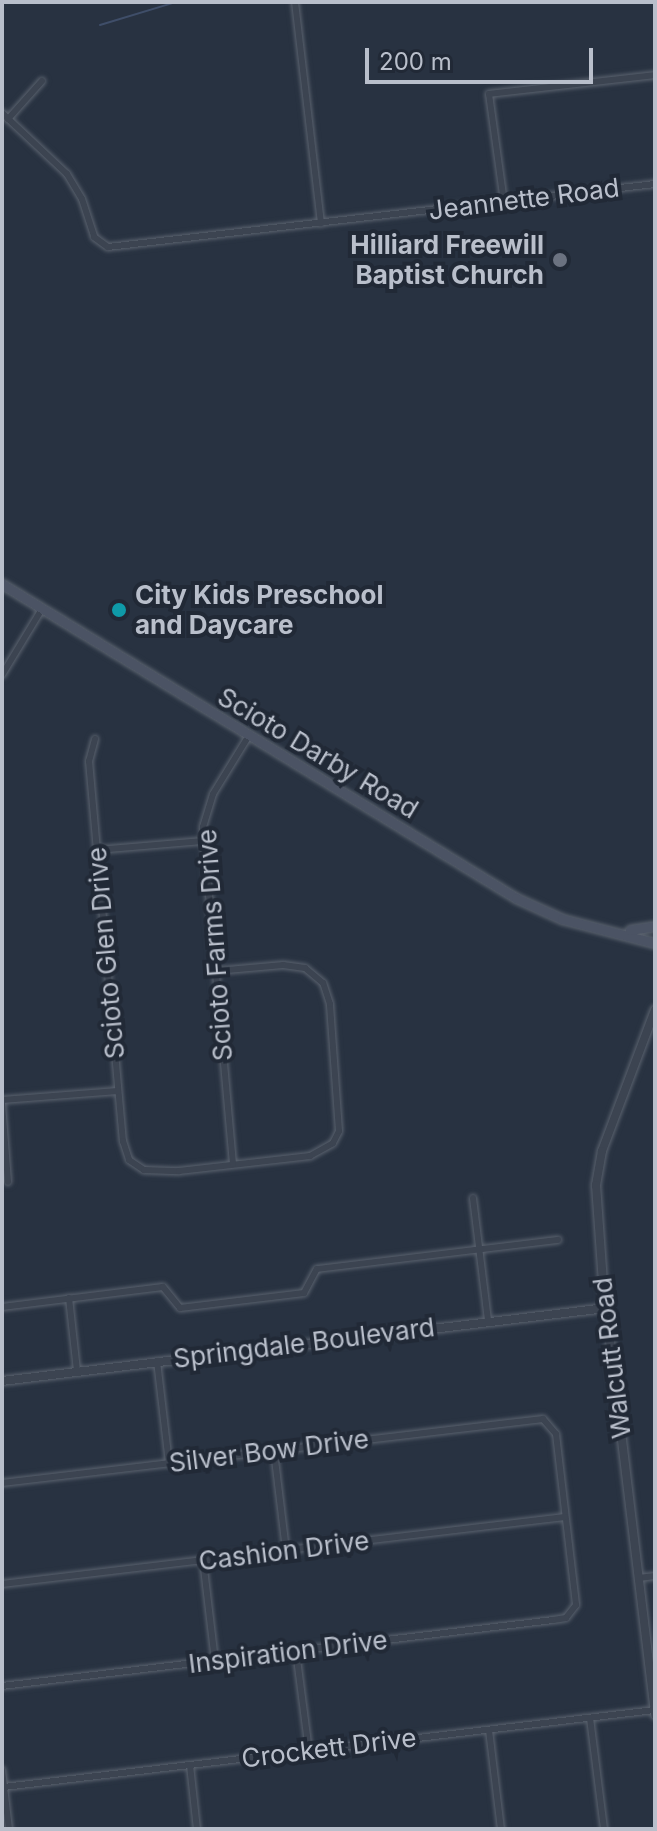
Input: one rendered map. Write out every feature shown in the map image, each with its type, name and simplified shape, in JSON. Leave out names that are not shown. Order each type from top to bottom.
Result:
[{"type":"main road","name":"Scioto Darby Road","points":[[2,584],[248,737],[539,910],[580,924],[623,931],[655,943]]},
{"type":"main road","name":"Scioto Darby Road","points":[[623,931],[655,926]]},
{"type":"street","points":[[295,2],[321,223]]},
{"type":"street","points":[[504,202],[489,94],[655,75]]},
{"type":"street","points":[[5,116],[42,81]]},
{"type":"street","name":"Jeannette Road","points":[[5,116],[67,174],[82,199],[94,237],[108,247],[655,184]]},
{"type":"street","points":[[2,675],[42,609]]},
{"type":"street","name":"Scioto Farms Drive","points":[[233,1164],[203,841],[210,802],[248,737]]},
{"type":"street","name":"Scioto Glen Drive","points":[[95,739],[89,761],[123,1147],[135,1165],[153,1173],[233,1164]]},
{"type":"street","points":[[97,850],[203,841]]},
{"type":"street","points":[[216,971],[283,965],[305,968],[323,983],[330,1004],[341,1118],[333,1143],[310,1156],[233,1164]]},
{"type":"street","name":"Walcutt Road","points":[[655,1010],[598,1167],[606,1308],[655,1712]]},
{"type":"street","points":[[8,1182],[2,1102],[118,1091]]},
{"type":"street","points":[[473,1198],[488,1321]]},
{"type":"street","points":[[2,1307],[163,1287],[180,1308],[304,1293],[317,1269],[558,1240]]},
{"type":"street","points":[[69,1298],[77,1370]]},
{"type":"street","name":"Springdale Boulevard","points":[[2,1381],[606,1308]]},
{"type":"street","points":[[157,1361],[169,1463]]},
{"type":"street","name":"Silver Bow Drive","points":[[2,1483],[536,1419],[549,1423],[556,1434],[565,1517]]},
{"type":"street","points":[[274,1451],[286,1550]]},
{"type":"street","name":"Cashion Drive","points":[[2,1584],[565,1517]]},
{"type":"street","name":"Inspiration Drive","points":[[2,1686],[553,1620],[572,1613],[576,1605],[565,1517]]},
{"type":"street","points":[[203,1560],[215,1660]]},
{"type":"street","points":[[639,1578],[655,1576]]},
{"type":"street","points":[[296,1651],[309,1751]]},
{"type":"street","name":"Crockett Drive","points":[[4,1787],[655,1712]]},
{"type":"street","points":[[590,1718],[604,1829]]},
{"type":"street","points":[[489,1730],[501,1829]]},
{"type":"street","points":[[190,1765],[197,1829]]},
{"type":"street","points":[[2,1770],[9,1829]]},
{"type":"waterway","points":[[100,25],[176,2]]},
{"type":"place","name":"Hilliard Freewill Baptist Church","points":[[560,260]]},
{"type":"place","name":"City Kids Preschool and Daycare","points":[[119,610]]}]
